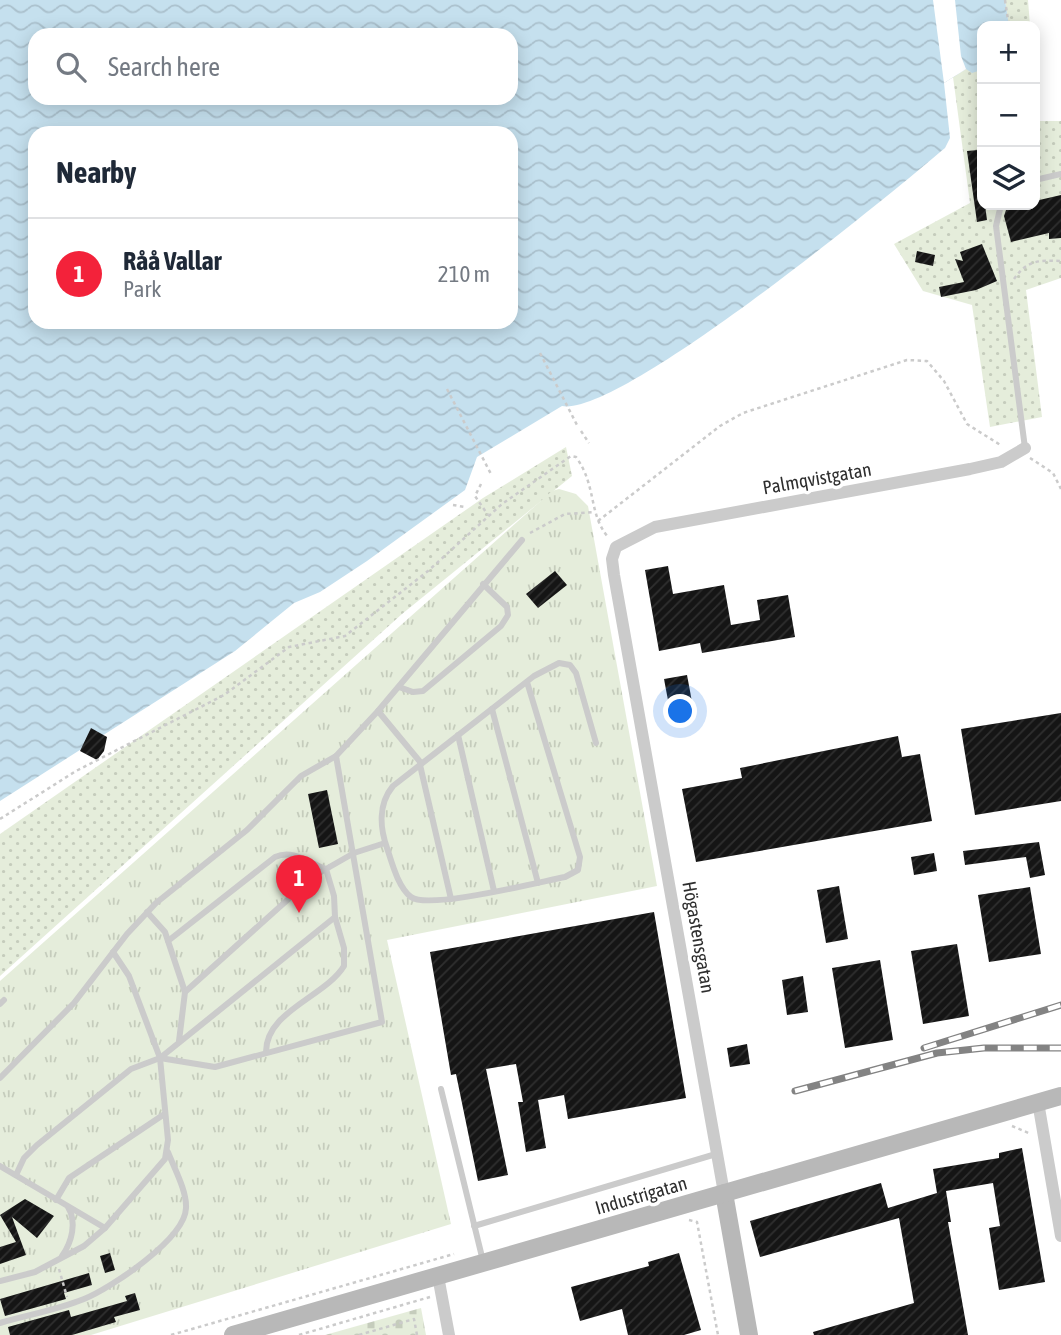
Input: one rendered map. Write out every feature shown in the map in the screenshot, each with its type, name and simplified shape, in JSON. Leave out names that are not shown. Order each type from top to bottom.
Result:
[{"type":"street","name":"Palmqvistgatan","points":[[616,547],[654,527],[970,469],[1002,462],[1021,450]]},
{"type":"street","name":"Högastensgatan","points":[[616,547],[612,559],[614,575],[749,1335]]},
{"type":"street","name":"Industrigatan","points":[[233,1335],[1061,1096]]},
{"type":"street","points":[[1038,1102],[1061,1236]]},
{"type":"street","points":[[438,1276],[449,1335]]},
{"type":"lane","points":[[1040,179],[1061,174]]},
{"type":"lane","points":[[1000,210],[996,226],[1006,295],[1021,450]]},
{"type":"lane","points":[[0,1078],[74,1003],[147,912],[247,830],[301,776],[336,756],[399,687],[522,540]]},
{"type":"lane","points":[[399,687],[413,692],[423,691],[501,626],[508,615],[508,607],[483,584]]},
{"type":"lane","points":[[527,682],[581,860],[578,870],[572,875],[538,883],[451,899],[425,901],[409,896],[385,843],[382,811],[393,786],[527,682],[559,663],[570,664],[580,685],[596,743]]},
{"type":"lane","points":[[492,709],[538,883]]},
{"type":"lane","points":[[378,711],[420,764],[451,899]]},
{"type":"lane","points":[[458,735],[494,891]]},
{"type":"lane","points":[[160,1058],[215,1068],[382,1022],[336,756]]},
{"type":"lane","points":[[186,992],[314,876],[354,853],[385,843]]},
{"type":"lane","points":[[168,941],[275,857],[284,853],[294,854],[326,869],[344,948],[344,966],[330,982],[279,1021],[270,1035],[266,1052]]},
{"type":"lane","points":[[147,912],[165,932],[186,992],[179,1041]]},
{"type":"lane","points":[[16,1175],[24,1158],[37,1145],[113,1083],[131,1069],[160,1058],[335,917]]},
{"type":"lane","points":[[0,1323],[68,1304],[106,1288],[167,1241],[184,1219],[187,1205],[167,1150],[160,1058],[129,976],[113,952]]},
{"type":"lane","points":[[441,1090],[483,1262]]},
{"type":"lane","points":[[56,1200],[69,1178],[163,1115]]},
{"type":"lane","points":[[0,1281],[35,1272],[84,1246],[105,1228],[157,1169],[167,1150]]},
{"type":"lane","points":[[474,1226],[716,1154]]},
{"type":"lane","points":[[0,1166],[105,1228]]},
{"type":"lane","points":[[58,1259],[72,1234],[72,1216],[66,1206]]},
{"type":"path","points":[[1005,0],[1008,21]]},
{"type":"path","points":[[1006,295],[1023,267],[1032,261],[1061,261]]},
{"type":"path","points":[[540,353],[577,425]]},
{"type":"path","points":[[597,521],[720,426],[743,413],[907,359],[928,361],[944,381],[967,424],[1040,462],[1053,472],[1061,489]]},
{"type":"path","points":[[447,389],[492,475]]},
{"type":"path","points":[[581,431],[589,443]]},
{"type":"path","points":[[0,818],[76,771],[224,695],[289,647],[345,636],[428,571],[488,515],[570,456],[576,457],[587,471],[595,497],[597,521],[616,547]]},
{"type":"path","points":[[481,484],[475,496],[488,515]]},
{"type":"path","points":[[453,505],[465,507]]},
{"type":"path","points":[[522,540],[550,519],[565,514],[595,512]]},
{"type":"path","points":[[1006,1127],[1018,1127],[1027,1134],[1043,1132]]},
{"type":"path","points":[[684,1219],[697,1222],[718,1335]]},
{"type":"path","points":[[58,1259],[68,1304]]},
{"type":"path","points":[[299,1335],[441,1294]]},
{"type":"path","points":[[359,1335],[414,1319],[417,1335]]},
{"type":"green space","points":[[1005,0],[1028,0],[1030,21],[1008,21]]},
{"type":"green space","points":[[966,69],[977,70],[977,210],[1040,210],[1040,121],[1061,121],[1061,278],[1026,290],[1042,417],[990,427],[972,305],[923,291],[894,244],[970,203],[953,77]]},
{"type":"green space","points":[[566,447],[572,476],[402,614],[0,976],[0,834],[483,498]]},
{"type":"green space","points":[[559,489],[576,494],[588,506],[657,886],[387,940],[451,1224],[91,1335],[0,1335],[0,981],[552,491]]},
{"type":"green space","points":[[421,1308],[426,1335],[325,1335]]},
{"type":"water","points":[[0,0],[1005,0],[1008,21],[977,21],[977,71],[972,73],[966,69],[944,83],[950,138],[945,148],[815,253],[694,341],[639,377],[593,400],[562,406],[477,457],[465,490],[367,561],[320,592],[294,603],[235,651],[0,801]]},
{"type":"pier","points":[[933,0],[955,0],[961,56],[966,69],[944,83]]},
{"type":"building","points":[[977,150],[977,210],[986,210],[987,220],[977,222],[967,151]]},
{"type":"building","points":[[1061,195],[1061,238],[1049,239],[1049,233],[1011,242],[1004,216],[1006,210],[1040,210],[1040,200]]},
{"type":"building","points":[[982,244],[997,281],[976,290],[941,297],[939,287],[964,282],[955,259],[963,261],[960,252]]},
{"type":"building","points":[[917,251],[935,255],[933,266],[915,262]]},
{"type":"building","points":[[668,566],[673,594],[724,585],[731,625],[760,620],[757,600],[788,595],[795,637],[702,653],[700,643],[659,651],[645,570]]},
{"type":"building","points":[[555,571],[567,585],[538,608],[526,594]]},
{"type":"building","points":[[687,675],[695,718],[672,722],[664,679]]},
{"type":"building","points":[[1061,713],[1061,801],[975,815],[961,729]]},
{"type":"building","points":[[91,728],[107,737],[104,751],[97,760],[80,751]]},
{"type":"building","points":[[898,736],[902,757],[920,754],[932,821],[696,862],[682,789],[742,778],[740,768]]},
{"type":"building","points":[[327,790],[338,844],[319,848],[308,794]]},
{"type":"building","points":[[1039,842],[1045,875],[1030,878],[1026,857],[965,865],[963,851]]},
{"type":"building","points":[[934,853],[937,871],[914,875],[911,857]]},
{"type":"building","points":[[839,886],[848,939],[826,943],[817,890]]},
{"type":"building","points":[[1030,887],[1041,954],[989,962],[978,895]]},
{"type":"building","points":[[654,912],[686,1098],[568,1119],[564,1095],[538,1100],[546,1148],[526,1152],[518,1102],[523,1102],[516,1064],[486,1069],[508,1175],[478,1181],[456,1074],[451,1075],[430,952]]},
{"type":"building","points":[[957,944],[969,1016],[923,1024],[911,951]]},
{"type":"building","points":[[880,960],[893,1040],[845,1048],[832,968]]},
{"type":"building","points":[[803,976],[808,1012],[787,1015],[782,980]]},
{"type":"building","points":[[747,1044],[750,1064],[730,1067],[727,1048]]},
{"type":"building","points":[[1022,1148],[1045,1282],[999,1290],[989,1228],[1000,1226],[993,1183],[946,1191],[951,1222],[948,1222],[968,1335],[814,1335],[813,1332],[914,1303],[899,1218],[760,1257],[750,1221],[881,1183],[888,1208],[937,1193],[933,1169],[999,1158],[999,1153]]},
{"type":"building","points":[[25,1199],[54,1216],[37,1238],[12,1217],[26,1255],[0,1264],[0,1247],[16,1242],[0,1215]]},
{"type":"building","points":[[110,1253],[115,1270],[105,1273],[100,1256]]},
{"type":"building","points":[[679,1253],[701,1330],[684,1335],[628,1335],[622,1309],[580,1321],[571,1287],[649,1266],[648,1262]]},
{"type":"building","points":[[89,1273],[92,1285],[64,1293],[66,1299],[5,1316],[0,1299]]},
{"type":"building","points":[[135,1293],[140,1310],[114,1317],[116,1322],[72,1335],[10,1335],[8,1327],[69,1310],[71,1317],[127,1301],[125,1296]]},
{"type":"railway","points":[[924,1048],[1061,1005]]},
{"type":"railway","points":[[795,1091],[937,1053],[984,1048],[1061,1048]]},
{"type":"place","name":"Råå Vallar","points":[[299,913]]}]
